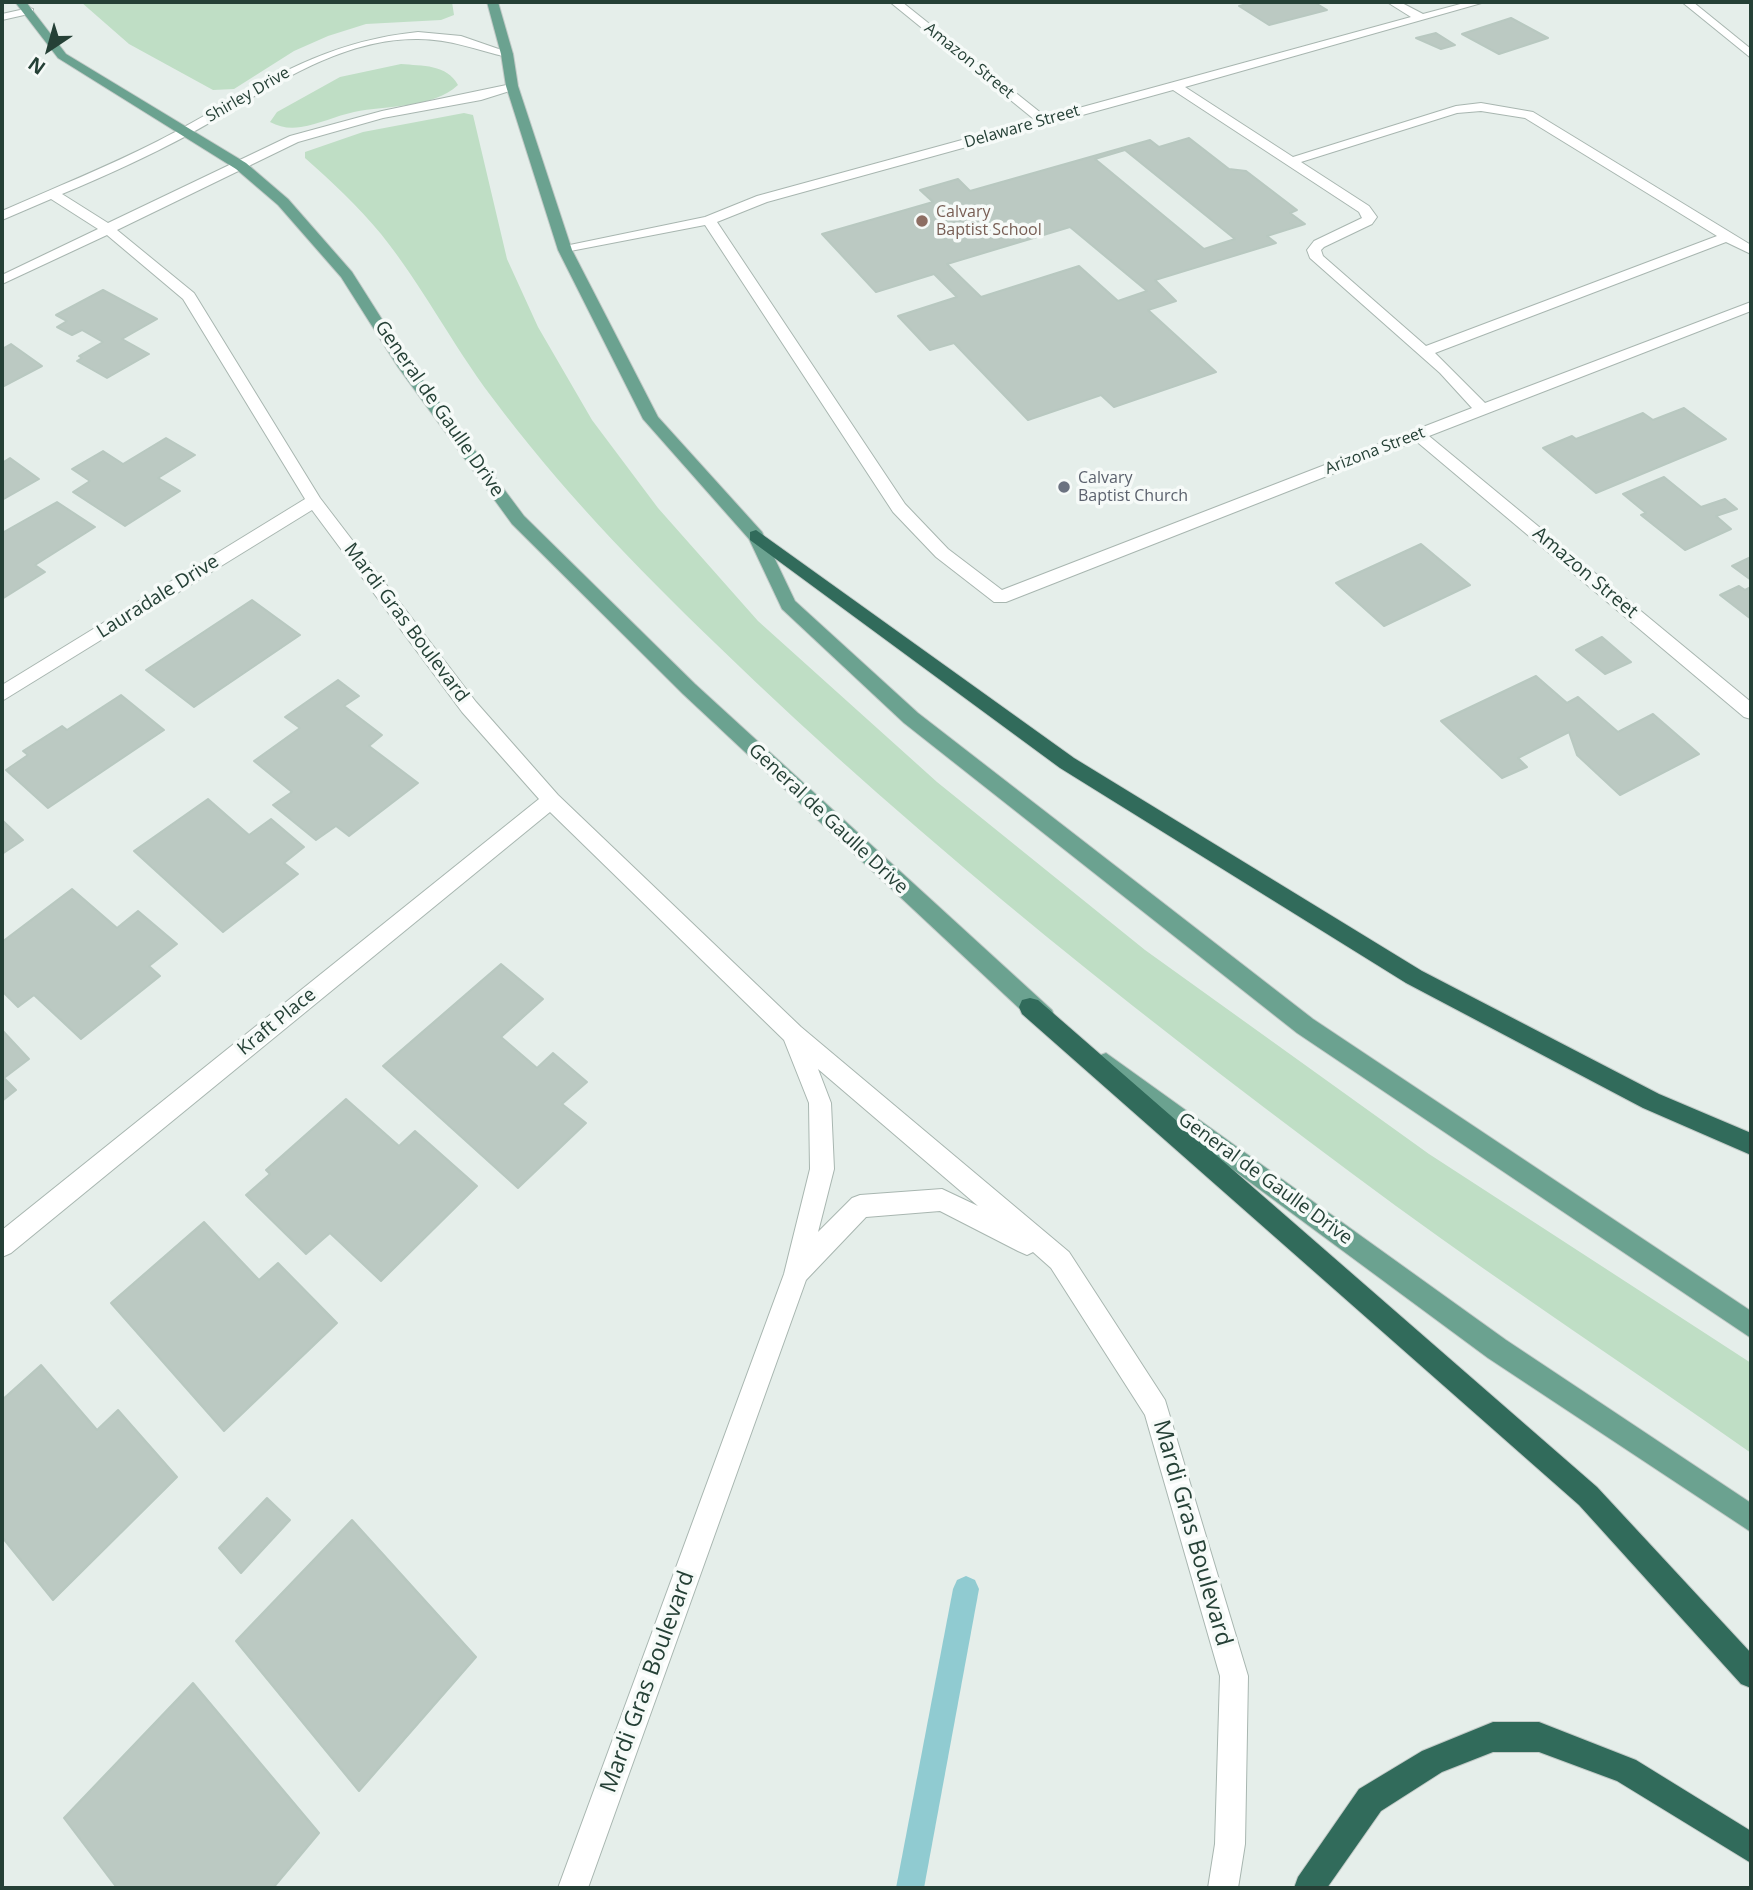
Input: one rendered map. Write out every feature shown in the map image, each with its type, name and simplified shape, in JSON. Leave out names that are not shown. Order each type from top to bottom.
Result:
[{"type":"highway","points":[[756,537],[1067,763],[1414,977],[1651,1101],[1751,1144]]},
{"type":"highway","points":[[1030,1007],[1588,1496],[1751,1674]]},
{"type":"highway","points":[[1308,1888],[1370,1800],[1432,1761],[1493,1737],[1539,1737],[1626,1770],[1751,1848]]},
{"type":"main road","points":[[492,2],[508,54],[512,86],[565,250],[652,419],[756,537],[788,605],[911,718],[1305,1026],[1751,1326]]},
{"type":"main road","name":"General de Gaulle Drive","points":[[24,6],[62,56],[241,166],[284,202],[347,275],[403,364],[518,520],[689,689],[1030,1007],[1497,1349],[1751,1520]]},
{"type":"street","name":"Amazon Street","points":[[895,2],[1043,121]]},
{"type":"street","points":[[1392,2],[1421,18]]},
{"type":"street","name":"Delaware Street","points":[[565,250],[709,220],[762,200],[1480,2]]},
{"type":"street","points":[[1687,2],[1751,55]]},
{"type":"street","points":[[2,17],[24,6]]},
{"type":"street","name":"Shirley Drive","points":[[2,216],[185,132],[269,81],[354,42],[385,37],[433,36],[480,42],[508,54]]},
{"type":"street","points":[[1174,85],[1215,115],[1292,161],[1370,217],[1357,227],[1319,244],[1314,250],[1317,258],[1424,352],[1484,410]]},
{"type":"street","points":[[2,280],[294,139],[332,127],[481,96],[512,86]]},
{"type":"street","points":[[1292,161],[1456,110],[1481,107],[1512,110],[1571,138],[1751,250]]},
{"type":"street","name":"Mardi Gras Boulevard","points":[[51,193],[108,229],[189,296],[314,501],[468,707],[551,800],[793,1034],[1060,1260],[1156,1409],[1234,1676],[1230,1844],[1223,1888]]},
{"type":"street","name":"Arizona Street","points":[[709,220],[899,508],[942,553],[1000,598],[1037,581],[1751,306]]},
{"type":"street","points":[[1424,352],[1727,237]]},
{"type":"street","name":"Amazon Street","points":[[1419,435],[1751,712]]},
{"type":"street","name":"Lauradale Drive","points":[[2,694],[314,501]]},
{"type":"street","name":"Kraft Place","points":[[2,1245],[551,800]]},
{"type":"street","name":"Mardi Gras Boulevard","points":[[573,1888],[796,1274],[822,1169],[820,1103],[793,1034]]},
{"type":"street","points":[[796,1274],[860,1206],[942,1200],[1060,1260]]},
{"type":"green space","points":[[81,2],[452,2],[454,15],[441,20],[366,24],[328,36],[294,51],[234,89],[213,90],[129,44]]},
{"type":"green space","points":[[401,64],[441,70],[458,85],[447,93],[422,102],[354,112],[301,127],[285,127],[270,122],[277,112],[340,77]]},
{"type":"green space","points":[[464,113],[473,115],[507,259],[538,327],[592,420],[658,508],[758,621],[937,782],[1145,950],[1429,1154],[1751,1363],[1751,1453],[1396,1206],[1132,1005],[877,793],[715,643],[627,555],[543,462],[491,396],[381,234],[305,158],[305,152],[363,132]]},
{"type":"building","points":[[1255,2],[1314,2],[1327,10],[1269,25],[1239,6]]},
{"type":"building","points":[[1511,18],[1548,38],[1499,54],[1462,34]]},
{"type":"building","points":[[1436,33],[1455,45],[1441,49],[1416,38]]},
{"type":"building","points":[[1189,138],[1229,169],[1246,171],[1297,210],[1290,213],[1305,224],[1267,236],[1276,243],[1155,280],[1176,301],[1148,310],[1216,372],[1114,407],[1101,395],[1028,420],[954,343],[930,350],[898,316],[957,297],[934,274],[876,292],[822,234],[933,202],[920,190],[958,179],[970,191],[1150,140],[1159,147]],"holes":[[[1125,150],[1235,239],[1204,249],[1095,159]],[[1070,227],[1147,291],[1118,301],[1079,266],[981,297],[947,264]]]},
{"type":"building","points":[[103,290],[157,319],[122,339],[149,354],[107,378],[77,361],[82,358],[79,356],[103,342],[82,330],[72,335],[57,327],[67,321],[56,315]]},
{"type":"building","points":[[11,344],[42,366],[2,387],[2,349]]},
{"type":"building","points":[[1684,408],[1726,439],[1596,493],[1543,448],[1572,436],[1576,439],[1643,413],[1653,420]]},
{"type":"building","points":[[166,438],[195,455],[158,478],[180,491],[125,526],[73,492],[90,481],[72,469],[103,451],[123,464]]},
{"type":"building","points":[[10,458],[39,479],[2,500],[2,463]]},
{"type":"building","points":[[1664,477],[1701,507],[1725,499],[1737,509],[1716,516],[1731,529],[1685,550],[1641,515],[1646,513],[1623,494]]},
{"type":"building","points":[[57,502],[95,527],[35,565],[45,572],[2,599],[2,533]]},
{"type":"building","points":[[1421,544],[1470,585],[1384,626],[1336,583]]},
{"type":"building","points":[[1751,557],[1751,580],[1732,566]]},
{"type":"building","points":[[1739,586],[1745,590],[1751,587],[1751,619],[1720,595]]},
{"type":"building","points":[[252,600],[300,635],[194,707],[146,670]]},
{"type":"building","points":[[1602,637],[1631,662],[1605,674],[1576,650]]},
{"type":"building","points":[[1536,676],[1567,703],[1578,697],[1618,732],[1653,714],[1699,754],[1620,795],[1577,755],[1569,732],[1518,758],[1527,767],[1502,778],[1441,721]]},
{"type":"building","points":[[338,680],[359,696],[344,706],[382,735],[369,746],[418,783],[349,836],[336,826],[316,840],[273,805],[292,792],[254,761],[300,728],[285,717]]},
{"type":"building","points":[[121,695],[164,730],[48,808],[6,770],[28,755],[23,751],[62,726],[67,730]]},
{"type":"building","points":[[208,799],[249,835],[271,819],[304,847],[284,863],[298,874],[223,932],[134,851]]},
{"type":"building","points":[[2,820],[23,840],[2,854]]},
{"type":"building","points":[[72,889],[117,928],[138,911],[177,944],[149,966],[160,976],[81,1039],[34,995],[18,1007],[2,991],[2,942]]},
{"type":"building","points":[[501,964],[543,999],[501,1037],[537,1068],[553,1053],[587,1082],[562,1104],[586,1123],[518,1188],[383,1066]]},
{"type":"building","points":[[2,1030],[29,1059],[4,1078],[16,1090],[2,1101]]},
{"type":"building","points":[[346,1099],[399,1146],[415,1131],[477,1186],[381,1281],[330,1233],[306,1254],[246,1195],[270,1174],[266,1170]]},
{"type":"building","points":[[204,1222],[259,1280],[278,1263],[337,1323],[224,1431],[111,1303]]},
{"type":"building","points":[[41,1365],[97,1430],[118,1410],[177,1477],[53,1600],[2,1537],[2,1400]]},
{"type":"building","points":[[267,1498],[290,1520],[241,1573],[219,1548]]},
{"type":"building","points":[[352,1520],[476,1657],[359,1791],[236,1641]]},
{"type":"building","points":[[193,1683],[319,1833],[273,1888],[117,1888],[64,1818]]},
{"type":"waterway","points":[[910,1888],[966,1589]]},
{"type":"place","name":"Calvary Baptist School","points":[[922,221]]},
{"type":"place","name":"Calvary Baptist Church","points":[[1064,487]]}]
